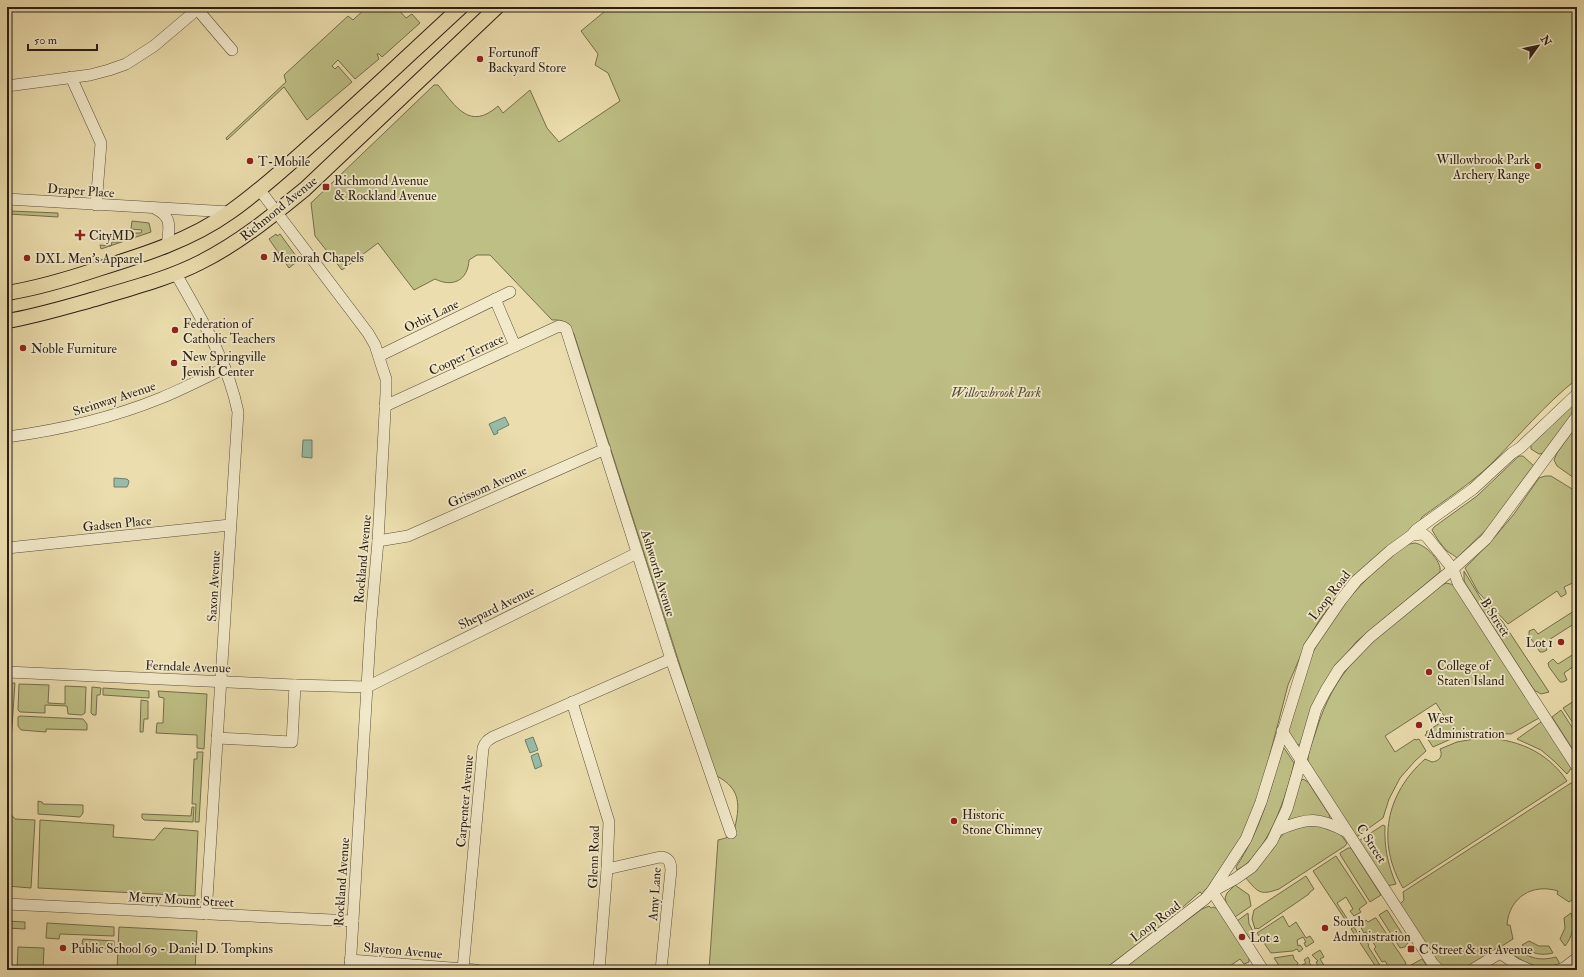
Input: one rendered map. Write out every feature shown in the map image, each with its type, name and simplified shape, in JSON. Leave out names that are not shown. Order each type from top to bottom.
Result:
[{"type":"main road","name":"Richmond Avenue","points":[[7,293],[66,279],[129,260],[167,246],[201,230],[230,212],[259,189],[343,116],[461,7]]},
{"type":"main road","name":"Richmond Avenue","points":[[7,321],[49,312],[176,274],[233,244],[277,212],[305,189],[497,7]]},
{"type":"street","points":[[7,86],[97,73],[126,64],[154,46],[199,8],[232,50]]},
{"type":"street","points":[[71,77],[101,143],[96,205]]},
{"type":"street","name":"Rockland Avenue","points":[[259,189],[368,333],[379,356],[386,379],[378,541],[371,620],[350,965]]},
{"type":"street","name":"Draper Place","points":[[7,199],[230,212]]},
{"type":"street","points":[[153,208],[166,215],[168,220],[167,246]]},
{"type":"street","name":"Saxon Avenue","points":[[176,274],[205,327],[225,368],[234,394],[238,412],[206,914]]},
{"type":"street","name":"Orbit Lane","points":[[379,356],[510,292]]},
{"type":"street","points":[[495,299],[515,346]]},
{"type":"street","name":"Cooper Terrace","points":[[385,406],[558,326]]},
{"type":"street","name":"Ashworth Avenue","points":[[558,326],[563,327],[566,330],[671,659],[731,833]]},
{"type":"street","name":"Steinway Avenue","points":[[7,437],[67,427],[102,418],[161,398],[225,368]]},
{"type":"street","name":"Loop Road","points":[[1113,970],[1194,908],[1212,891],[1246,839],[1261,802],[1309,647],[1330,615],[1356,581],[1390,551],[1412,535],[1416,530],[1473,489],[1512,453],[1520,448],[1577,394]]},
{"type":"street","name":"Loop Road","points":[[1212,891],[1235,879],[1252,867],[1266,851],[1278,830],[1287,809],[1316,709],[1339,669],[1370,637],[1453,569],[1486,539],[1577,416]]},
{"type":"street","name":"Grissom Avenue","points":[[378,541],[408,536],[605,449]]},
{"type":"street","name":"Gadsen Place","points":[[7,548],[230,525]]},
{"type":"street","name":"B Street","points":[[1412,535],[1423,534],[1427,537],[1453,569],[1458,583],[1577,767]]},
{"type":"street","name":"Shepard Avenue","points":[[367,687],[638,552]]},
{"type":"street","name":"Carpenter Avenue","points":[[463,969],[483,748],[487,741],[493,737],[671,659]]},
{"type":"street","name":"Ferndale Avenue","points":[[7,672],[367,687]]},
{"type":"street","points":[[217,738],[292,742],[295,685]]},
{"type":"street","name":"Glenn Road","points":[[572,702],[609,822],[608,868],[599,970]]},
{"type":"street","name":"C Street","points":[[1282,731],[1433,964],[1439,970]]},
{"type":"street","points":[[1278,830],[1296,822],[1316,820],[1327,822],[1348,832]]},
{"type":"street","name":"Amy Lane","points":[[608,868],[660,857],[669,861],[671,870],[661,970]]},
{"type":"street","points":[[1212,891],[1263,970]]},
{"type":"street","name":"Merry Mount Street","points":[[7,904],[353,921]]},
{"type":"street","points":[[1472,970],[1500,953],[1516,964],[1530,970]]},
{"type":"street","points":[[1558,970],[1564,968],[1577,958]]},
{"type":"street","name":"Slayton Avenue","points":[[350,965],[476,970]]},
{"type":"green space","points":[[367,7],[396,7],[406,18],[412,14],[420,23],[382,57],[377,54],[379,59],[355,79],[338,60],[332,66],[335,69],[338,66],[352,82],[307,120],[284,87],[227,140],[226,138],[286,82],[284,75],[348,16],[353,20]]},
{"type":"green space","name":"Willowbrook Park","points":[[610,7],[1577,7],[1577,379],[1543,410],[1490,465],[1466,485],[1422,517],[1420,521],[1342,590],[1320,619],[1307,641],[1288,685],[1262,785],[1247,828],[1202,894],[1200,892],[1175,914],[1169,915],[1170,917],[1175,917],[1103,970],[709,970],[718,840],[729,837],[734,832],[738,806],[737,799],[732,788],[715,775],[574,334],[570,327],[563,321],[552,320],[490,255],[477,255],[469,260],[466,273],[458,280],[448,283],[435,279],[414,290],[378,243],[342,270],[315,236],[311,203],[434,85],[438,85],[458,108],[471,116],[479,116],[488,113],[498,106],[503,113],[530,90],[547,128],[559,142],[620,101],[608,73],[595,65],[598,54],[581,31]]},
{"type":"green space","points":[[9,211],[58,213],[58,217],[9,214]]},
{"type":"green space","points":[[132,221],[149,223],[151,232],[134,238],[134,233],[141,233],[142,230],[131,229]]},
{"type":"green space","points":[[276,234],[277,236],[280,234],[299,260],[289,268],[269,239]]},
{"type":"green space","points":[[121,238],[131,239],[111,246],[112,242],[121,242]]},
{"type":"green space","points":[[100,245],[110,246],[101,249]]},
{"type":"green space","points":[[1577,400],[1577,407],[1544,453],[1539,454],[1531,449],[1531,445]]},
{"type":"green space","points":[[1577,425],[1577,480],[1557,466],[1554,460],[1557,453]]},
{"type":"green space","points":[[1519,456],[1523,456],[1534,466],[1493,523],[1457,558],[1445,549],[1432,530],[1477,496]]},
{"type":"green space","points":[[1551,476],[1577,492],[1577,581],[1564,587],[1566,594],[1561,597],[1557,591],[1508,624],[1478,592],[1465,568],[1493,539],[1514,514],[1539,478]]},
{"type":"green space","points":[[1415,543],[1424,547],[1432,554],[1438,563],[1440,572],[1357,641],[1335,667],[1300,744],[1298,745],[1289,736],[1287,726],[1304,673],[1320,639],[1337,613],[1367,579],[1395,552],[1405,546]]},
{"type":"green space","points":[[1464,571],[1481,599],[1502,621],[1549,692],[1541,694],[1534,690],[1465,583]]},
{"type":"green space","points":[[1446,583],[1455,585],[1540,715],[1539,718],[1511,734],[1471,733],[1451,739],[1433,747],[1425,735],[1427,733],[1426,732],[1446,719],[1436,703],[1385,736],[1395,752],[1415,739],[1419,739],[1426,751],[1400,778],[1389,799],[1383,818],[1358,836],[1354,836],[1308,763],[1310,747],[1332,692],[1353,662],[1379,636]]},
{"type":"green space","points":[[1577,609],[1577,622],[1544,643],[1547,650],[1540,652],[1529,636],[1529,631],[1534,629],[1538,634]]},
{"type":"green space","points":[[1577,652],[1577,664],[1564,673],[1567,680],[1560,682],[1549,667],[1548,663],[1553,659],[1558,664]]},
{"type":"green space","points":[[7,683],[15,683],[11,741],[8,741],[7,745]]},
{"type":"green space","points":[[19,684],[49,685],[48,703],[65,704],[65,686],[86,687],[85,713],[82,715],[68,714],[67,706],[45,705],[45,713],[20,712],[18,710]]},
{"type":"green space","points":[[92,687],[101,688],[100,695],[97,695],[96,715],[91,713]]},
{"type":"green space","points":[[103,688],[149,691],[149,698],[103,695]]},
{"type":"green space","points":[[158,691],[207,694],[204,749],[197,748],[197,735],[156,733],[157,723],[163,723],[164,698],[159,697]]},
{"type":"green space","points":[[1577,699],[1577,729],[1563,708]]},
{"type":"green space","points":[[141,700],[148,701],[148,719],[144,719],[143,732],[140,732]]},
{"type":"green space","points":[[1561,710],[1577,735],[1577,756],[1552,717]]},
{"type":"green space","points":[[18,717],[83,719],[87,724],[87,730],[46,729],[46,732],[21,730],[18,726]]},
{"type":"green space","points":[[1541,722],[1544,722],[1573,766],[1567,774],[1541,750],[1517,739]]},
{"type":"green space","points":[[1480,738],[1506,740],[1529,748],[1550,762],[1567,781],[1403,888],[1395,871],[1390,853],[1388,836],[1389,819],[1401,787],[1425,759],[1432,762],[1439,759],[1441,756],[1440,749],[1457,742]]},
{"type":"green space","points":[[7,745],[11,747],[9,782],[7,782]]},
{"type":"green space","points":[[1284,748],[1294,763],[1287,791],[1281,807],[1266,838],[1257,852],[1248,863],[1237,870],[1236,867],[1252,839],[1264,810],[1281,750]]},
{"type":"green space","points":[[197,752],[203,752],[199,822],[195,822],[196,804],[192,804],[194,759],[197,759]]},
{"type":"green space","points":[[1303,779],[1308,782],[1330,816],[1329,819],[1288,820],[1300,782]]},
{"type":"green space","points":[[1571,783],[1577,786],[1577,897],[1569,902],[1557,894],[1558,891],[1549,889],[1540,889],[1524,894],[1512,907],[1509,915],[1507,925],[1510,925],[1513,939],[1464,970],[1448,970],[1439,965],[1399,905],[1404,900],[1403,892]]},
{"type":"green space","points":[[7,792],[9,792],[8,811],[15,819],[35,820],[31,888],[7,886]]},
{"type":"green space","points":[[38,801],[42,802],[43,804],[83,805],[83,813],[80,817],[38,814]]},
{"type":"green space","points":[[192,807],[194,807],[193,822],[144,820],[142,818],[142,814],[191,816]]},
{"type":"green space","points":[[40,820],[114,825],[113,837],[154,840],[164,828],[198,831],[195,896],[38,888]]},
{"type":"green space","points":[[1322,825],[1341,835],[1347,843],[1345,846],[1279,889],[1267,892],[1259,891],[1245,877],[1285,832],[1293,827]]},
{"type":"green space","points":[[1383,825],[1385,826],[1387,856],[1396,884],[1387,886],[1358,842]]},
{"type":"green space","points":[[1348,848],[1351,848],[1381,895],[1370,902],[1341,856],[1340,853]]},
{"type":"green space","points":[[1336,856],[1367,903],[1359,909],[1361,912],[1354,916],[1350,911],[1353,909],[1346,897],[1337,903],[1348,920],[1346,921],[1313,871]]},
{"type":"green space","points":[[1306,876],[1314,889],[1258,929],[1255,929],[1252,919],[1254,910]]},
{"type":"green space","points":[[1235,885],[1249,895],[1251,906],[1235,917],[1227,905],[1225,898],[1227,893]]},
{"type":"green space","points":[[1209,906],[1211,908],[1213,907],[1218,909],[1249,958],[1249,962],[1244,964],[1240,959],[1224,970],[1120,970],[1202,909]]},
{"type":"green space","points":[[1387,910],[1408,943],[1405,947],[1400,948],[1379,915]]},
{"type":"green space","points":[[1248,913],[1249,924],[1255,935],[1250,939],[1237,921]]},
{"type":"green space","points":[[1571,913],[1573,922],[1572,930],[1570,938],[1565,946],[1560,939],[1565,928],[1564,918]]},
{"type":"green space","points":[[1283,916],[1289,927],[1296,922],[1306,938],[1310,936],[1314,942],[1306,947],[1304,943],[1306,942],[1303,937],[1297,940],[1298,946],[1300,945],[1303,949],[1299,952],[1297,949],[1293,951],[1271,953],[1257,933]]},
{"type":"green space","points":[[1375,918],[1406,963],[1398,970],[1387,970],[1386,968],[1388,966],[1385,961],[1382,962],[1374,949],[1376,947],[1366,932],[1364,933],[1359,924],[1366,920],[1368,922]]},
{"type":"green space","points":[[7,921],[25,922],[25,929],[7,928]]},
{"type":"green space","points":[[47,923],[114,927],[114,936],[60,934],[59,939],[46,938]]},
{"type":"green space","points":[[119,927],[197,931],[195,970],[117,970]]},
{"type":"green space","points":[[1354,927],[1359,935],[1362,934],[1383,970],[1371,970],[1376,967],[1351,929]]},
{"type":"green space","points":[[83,939],[114,941],[114,949],[84,948],[84,944],[82,944]]},
{"type":"green space","points":[[1529,941],[1539,946],[1549,946],[1553,953],[1540,954],[1529,950],[1522,945]]},
{"type":"green space","points":[[18,947],[44,948],[43,970],[17,970]]},
{"type":"green space","points":[[1518,948],[1526,955],[1531,957],[1545,959],[1556,957],[1560,964],[1542,967],[1525,962],[1514,955],[1514,950]]},
{"type":"green space","points":[[1320,950],[1324,957],[1320,959],[1327,970],[1320,970],[1316,962],[1318,961],[1312,955]]},
{"type":"green space","points":[[1293,955],[1294,959],[1298,963],[1295,970],[1282,970],[1274,958]]},
{"type":"green space","points":[[1308,957],[1312,967],[1314,966],[1316,970],[1299,970],[1302,965],[1306,963],[1304,960]]},
{"type":"green space","points":[[1422,959],[1430,970],[1414,970],[1411,965]]},
{"type":"shaded area","points":[[505,417],[509,425],[497,431],[498,433],[494,435],[489,424]]},
{"type":"shaded area","points":[[303,440],[312,440],[312,458],[302,457]]},
{"type":"shaded area","points":[[114,478],[127,479],[129,481],[127,487],[114,487]]},
{"type":"shaded area","points":[[533,737],[538,750],[530,753],[525,740]]},
{"type":"shaded area","points":[[538,753],[542,766],[535,769],[531,756]]},
{"type":"place","name":"Fortunoff Backyard Store","points":[[480,59]]},
{"type":"place","name":"T-Mobile","points":[[250,161]]},
{"type":"place","name":"Willowbrook Park Archery Range","points":[[1538,166]]},
{"type":"place","name":"Richmond Avenue & Rockland Avenue","points":[[326,187]]},
{"type":"place","name":"CityMD","points":[[80,235]]},
{"type":"place","name":"Menorah Chapels","points":[[264,257]]},
{"type":"place","name":"DXL Men's Apparel","points":[[27,258]]},
{"type":"place","name":"Federation of Catholic Teachers","points":[[175,330]]},
{"type":"place","name":"Noble Furniture","points":[[23,348]]},
{"type":"place","name":"New Springville Jewish Center","points":[[174,363]]},
{"type":"place","name":"Lot 1","points":[[1561,642]]},
{"type":"place","name":"College of Staten Island","points":[[1429,672]]},
{"type":"place","name":"West Administration","points":[[1419,725]]},
{"type":"place","name":"Historic Stone Chimney","points":[[954,821]]},
{"type":"place","name":"South Administration","points":[[1325,928]]},
{"type":"place","name":"Lot 2","points":[[1242,937]]},
{"type":"place","name":"Public School 69 - Daniel D. Tompkins","points":[[63,948]]},
{"type":"place","name":"C Street & 1st Avenue","points":[[1411,949]]}]
